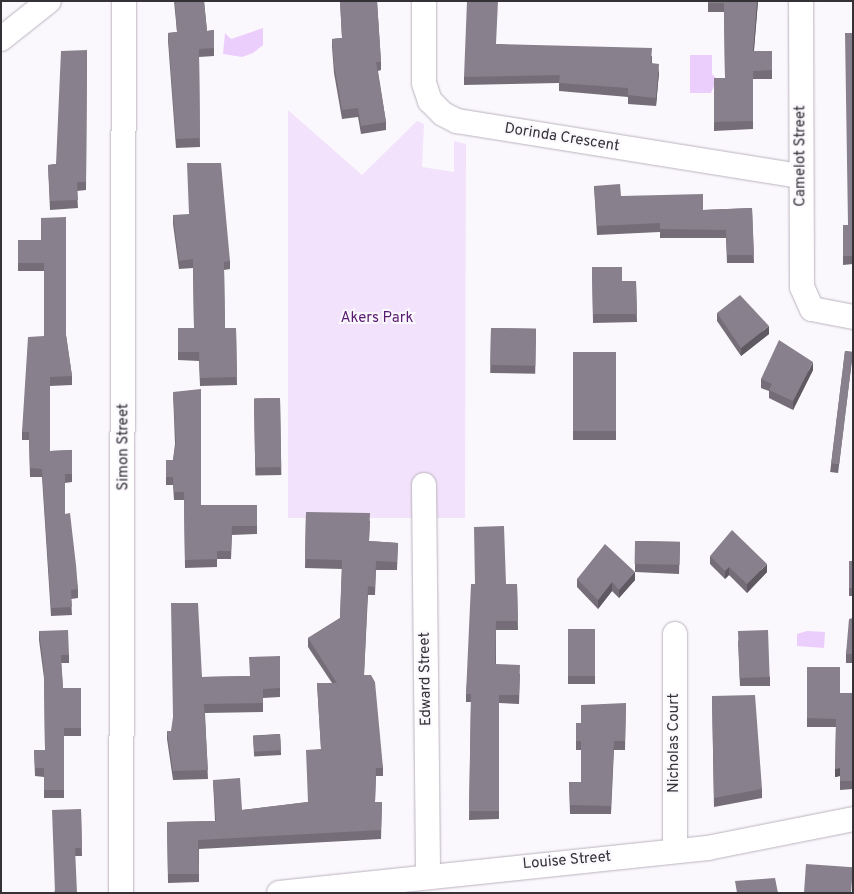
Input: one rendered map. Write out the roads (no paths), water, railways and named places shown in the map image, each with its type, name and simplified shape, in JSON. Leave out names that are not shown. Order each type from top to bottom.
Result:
[{"type":"street","points":[[1,39],[49,1]]},
{"type":"street","name":"Simon Street","points":[[121,893],[124,1]]},
{"type":"street","name":"Dorinda Crescent","points":[[424,1],[424,83],[430,101],[456,121],[800,176]]},
{"type":"street","name":"Camelot Street","points":[[801,1],[800,176],[802,287],[812,309],[853,316]]},
{"type":"street","name":"Edward Street","points":[[424,485],[428,874]]},
{"type":"street","name":"Nicholas Court","points":[[675,634],[675,852]]},
{"type":"street","name":"Louise Street","points":[[280,893],[428,874],[675,852],[853,819]]},
{"type":"park label","name":"Akers Park","points":[[377,319]]}]
